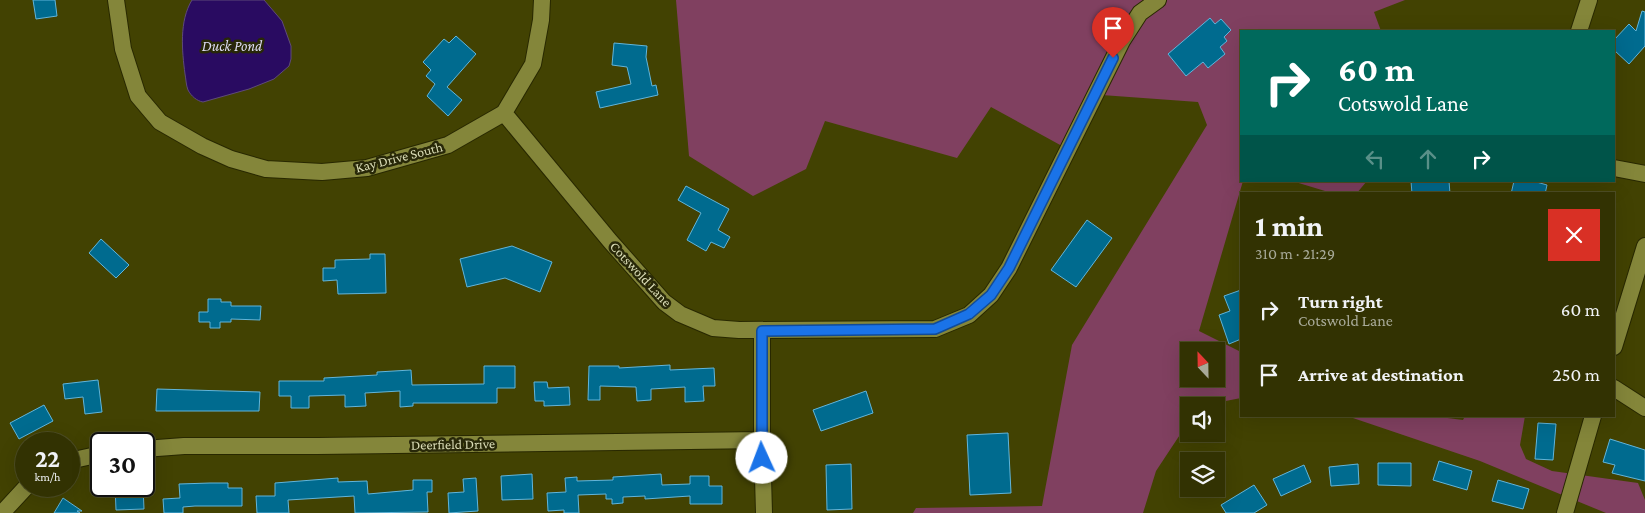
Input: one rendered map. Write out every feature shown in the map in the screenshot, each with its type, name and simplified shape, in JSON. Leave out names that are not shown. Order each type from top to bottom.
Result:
[{"type":"street","name":"Kay Drive South","points":[[116,0],[123,49],[138,96],[160,122],[202,146],[231,159],[266,169],[322,172],[367,168],[448,145],[504,113]]},
{"type":"street","points":[[504,113],[533,64],[541,20],[542,0]]},
{"type":"street","name":"Cotswold Lane","points":[[504,113],[610,241],[664,302],[680,314],[713,328],[762,331],[935,329],[969,314],[991,295],[1009,268],[1122,41],[1140,13],[1158,0]]},
{"type":"street","points":[[1579,30],[1589,0]]},
{"type":"street","points":[[1615,168],[1645,174]]},
{"type":"street","points":[[1615,345],[1645,246]]},
{"type":"street","points":[[762,331],[764,513]]},
{"type":"street","points":[[1615,389],[1645,408]]},
{"type":"street","points":[[1565,513],[1593,417]]},
{"type":"street","name":"Deerfield Drive","points":[[155,448],[184,446],[762,440]]},
{"type":"street","points":[[2,513],[17,497]]},
{"type":"shaded area","points":[[676,0],[1405,0],[1374,12],[1381,30],[1240,30],[1240,182],[1243,182],[1199,331],[1221,342],[1180,342],[1180,388],[1225,388],[1225,344],[1240,352],[1240,398],[1225,401],[1225,397],[1180,397],[1180,435],[1156,471],[1143,513],[913,513],[916,508],[1042,506],[1072,345],[1207,125],[1198,102],[1088,94],[1062,146],[991,107],[957,158],[825,121],[806,169],[753,196],[689,156]]},
{"type":"shaded area","points":[[1295,182],[1366,182],[1358,192],[1328,192]]},
{"type":"shaded area","points":[[1350,417],[1440,417],[1463,420],[1464,417],[1525,417],[1520,445],[1526,459],[1552,471],[1638,483],[1645,500],[1645,513],[1606,513],[1480,461]]},
{"type":"water","name":"Duck Pond","points":[[192,0],[264,0],[282,21],[291,46],[289,66],[274,79],[249,89],[203,102],[196,99],[187,88],[182,46],[185,17]]},
{"type":"building","points":[[33,0],[55,0],[57,16],[36,19]]},
{"type":"building","points":[[1642,11],[1645,12],[1645,46],[1629,64],[1615,51],[1615,39],[1629,24],[1636,31]]},
{"type":"building","points":[[1210,18],[1215,24],[1221,19],[1231,30],[1224,37],[1227,41],[1220,47],[1225,54],[1208,68],[1203,62],[1186,76],[1168,54]]},
{"type":"building","points":[[456,36],[476,54],[447,87],[462,100],[448,116],[427,96],[435,84],[426,76],[431,70],[423,62],[444,39],[449,43]]},
{"type":"building","points":[[614,43],[647,46],[646,57],[652,86],[656,85],[658,95],[600,108],[596,92],[631,84],[627,67],[612,65]]},
{"type":"building","points":[[1411,182],[1449,182],[1450,192],[1412,192]]},
{"type":"building","points":[[1514,182],[1536,182],[1547,185],[1545,192],[1511,192]]},
{"type":"building","points":[[686,186],[729,209],[718,230],[730,237],[724,248],[711,242],[706,251],[687,240],[701,213],[678,200]]},
{"type":"building","points":[[1087,220],[1112,238],[1076,287],[1051,270]]},
{"type":"building","points":[[101,239],[129,265],[116,278],[89,253]]},
{"type":"building","points":[[512,246],[552,262],[540,292],[505,278],[467,287],[460,259]]},
{"type":"building","points":[[370,254],[385,254],[386,293],[338,294],[337,280],[323,281],[323,268],[335,268],[335,260],[370,259]]},
{"type":"building","points":[[1240,290],[1240,339],[1229,344],[1219,315],[1230,311],[1224,296]]},
{"type":"building","points":[[208,299],[221,299],[221,302],[231,302],[231,306],[261,306],[260,320],[231,319],[231,322],[220,322],[220,328],[210,328],[210,322],[199,322],[199,312],[208,312]]},
{"type":"building","points":[[670,365],[670,370],[714,368],[715,386],[703,386],[704,401],[685,402],[685,387],[651,389],[651,400],[637,401],[636,387],[600,386],[600,400],[588,400],[589,366],[619,366],[619,368]]},
{"type":"building","points":[[484,366],[515,366],[515,388],[497,388],[497,403],[413,403],[413,406],[400,407],[400,391],[365,393],[366,406],[345,407],[345,395],[309,396],[309,408],[291,408],[291,396],[279,396],[279,381],[324,381],[324,378],[377,375],[377,372],[411,370],[412,385],[484,384]]},
{"type":"building","points":[[98,380],[102,412],[85,414],[83,397],[65,399],[63,384]]},
{"type":"building","points":[[534,382],[547,382],[548,388],[569,387],[570,405],[544,406],[544,401],[535,401]]},
{"type":"building","points":[[157,389],[260,392],[259,411],[156,411]]},
{"type":"building","points":[[866,391],[873,413],[821,431],[813,410]]},
{"type":"building","points":[[44,405],[53,421],[32,432],[15,432],[10,423]]},
{"type":"building","points":[[1538,423],[1556,424],[1553,460],[1535,459]]},
{"type":"building","points":[[1008,433],[1011,493],[970,495],[967,435]]},
{"type":"building","points":[[1610,439],[1645,450],[1645,481],[1612,473],[1615,465],[1603,462]]},
{"type":"building","points":[[1439,461],[1472,471],[1467,490],[1433,480]]},
{"type":"building","points":[[1378,463],[1411,463],[1411,486],[1378,485]]},
{"type":"building","points":[[851,464],[852,509],[827,510],[826,465]]},
{"type":"building","points":[[1358,464],[1359,484],[1331,486],[1329,467]]},
{"type":"building","points":[[1304,465],[1311,482],[1281,496],[1273,479]]},
{"type":"building","points":[[532,474],[533,499],[502,500],[501,476]]},
{"type":"building","points":[[661,474],[662,485],[690,484],[690,476],[709,476],[709,486],[722,486],[722,504],[690,504],[690,496],[645,499],[645,496],[623,497],[623,503],[612,504],[612,499],[606,499],[606,494],[578,495],[579,513],[564,513],[564,510],[548,511],[547,493],[566,492],[565,478],[577,477],[577,481],[613,480],[613,477]]},
{"type":"building","points":[[338,478],[338,482],[367,481],[368,494],[413,490],[413,480],[432,480],[432,492],[427,492],[428,512],[355,513],[354,496],[288,500],[289,513],[257,513],[256,496],[275,496],[275,483]]},
{"type":"building","points":[[476,478],[478,511],[449,513],[448,493],[464,492],[463,479]]},
{"type":"building","points":[[1498,480],[1529,489],[1523,509],[1492,501]]},
{"type":"building","points":[[228,483],[228,488],[242,488],[242,506],[183,507],[183,513],[164,513],[163,499],[180,498],[179,484]]},
{"type":"building","points":[[1254,485],[1267,505],[1254,513],[1226,513],[1221,505]]},
{"type":"building","points":[[115,497],[143,497],[144,509],[116,510]]},
{"type":"building","points":[[63,498],[82,511],[77,511],[80,513],[54,513]]},
{"type":"route","points":[[762,458],[762,331],[935,329],[969,314],[991,295],[1009,268],[1113,58]]}]
